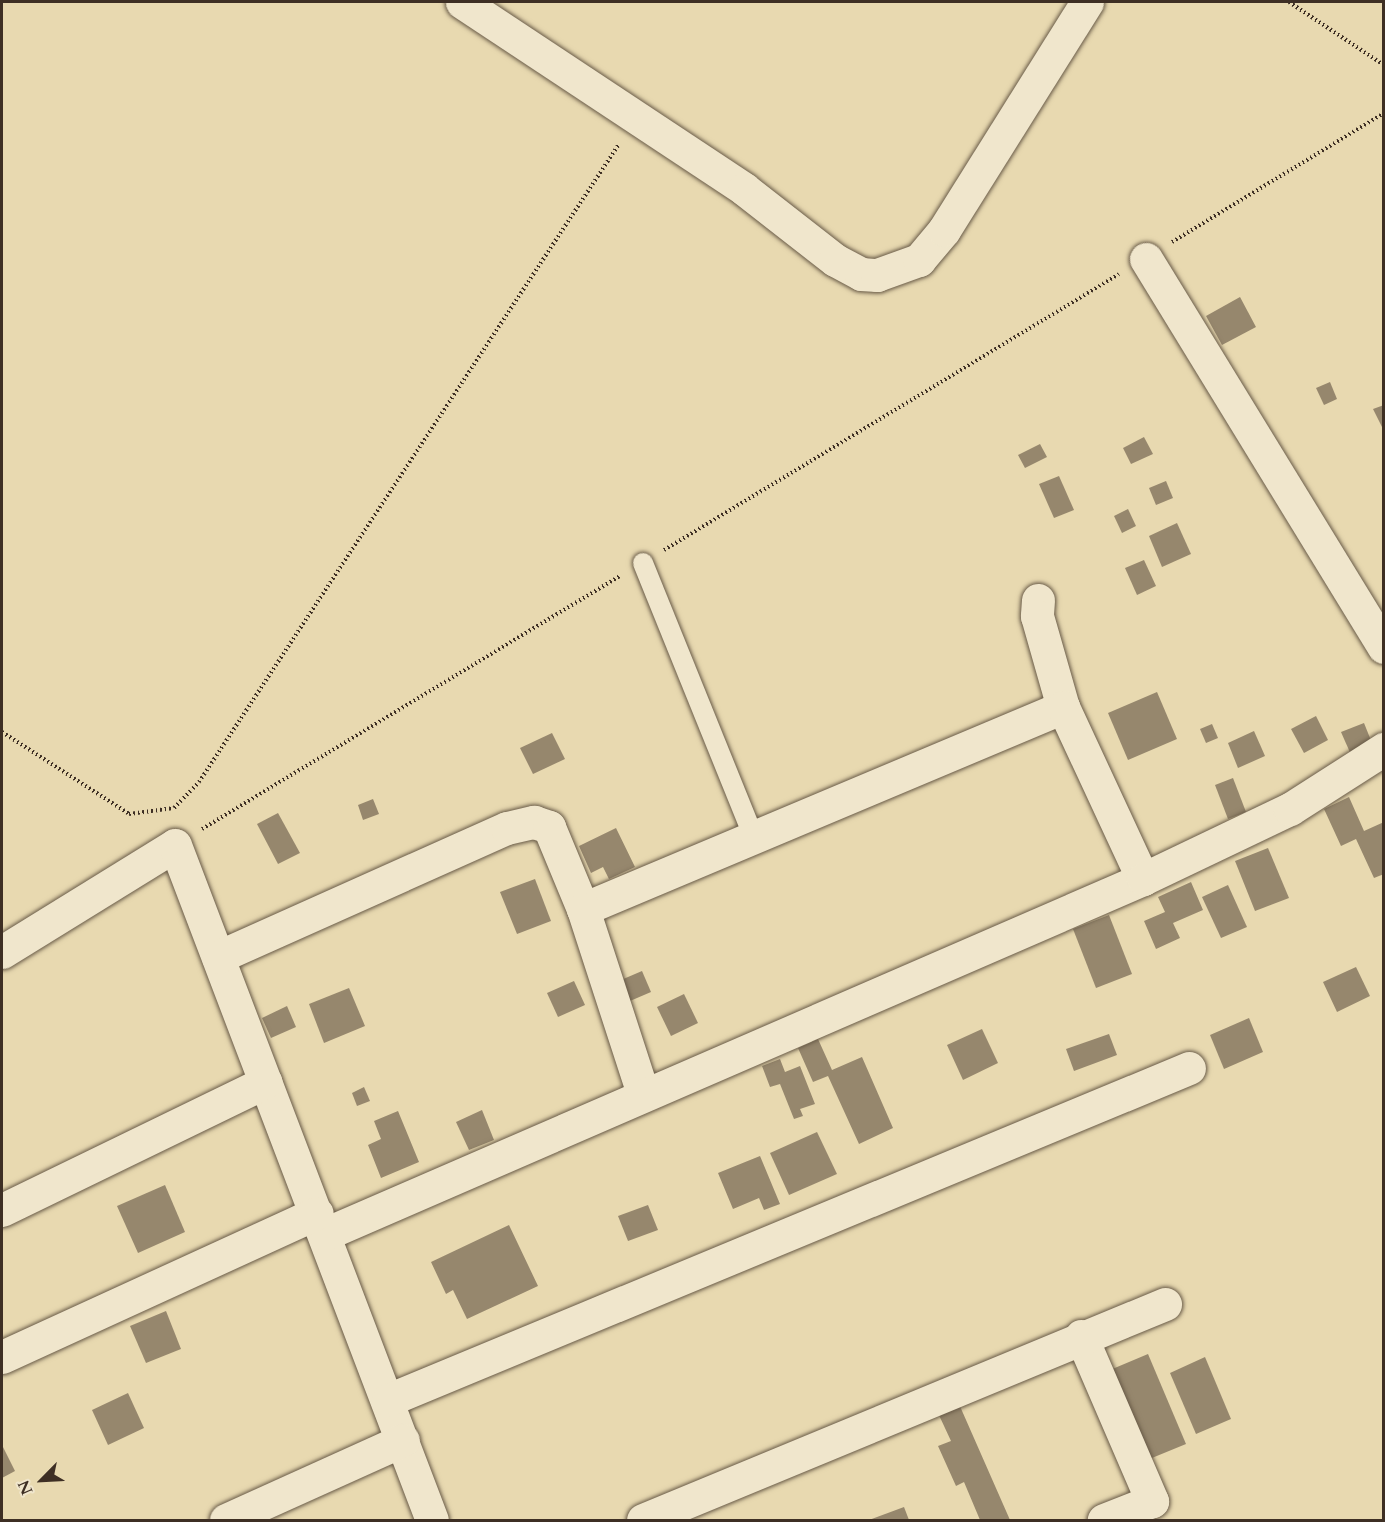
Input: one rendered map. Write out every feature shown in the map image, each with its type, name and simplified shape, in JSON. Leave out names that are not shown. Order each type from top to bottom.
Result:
[{"type":"street","points":[[462,2],[637,116],[835,260],[861,274],[877,275],[919,260],[944,230],[1087,2]]},
{"type":"street","points":[[1146,259],[1383,647]]},
{"type":"street","points":[[1038,600],[1037,616],[1063,707],[1143,879]]},
{"type":"street","points":[[584,909],[1063,707]]},
{"type":"street","points":[[2,1357],[321,1223],[643,1094],[1143,879],[1290,809],[1383,749]]},
{"type":"street","points":[[218,957],[507,828],[534,822],[549,827],[584,909],[643,1094]]},
{"type":"street","points":[[2,952],[175,845],[321,1223],[432,1521]]},
{"type":"street","points":[[388,1400],[1189,1068]]},
{"type":"street","points":[[2,1210],[266,1082]]},
{"type":"street","points":[[642,1521],[1081,1336],[1165,1304]]},
{"type":"street","points":[[1081,1336],[1152,1501],[1104,1521]]},
{"type":"street","points":[[226,1521],[402,1440]]},
{"type":"lane","points":[[643,562],[754,838]]},
{"type":"path","points":[[1289,2],[1383,65]]},
{"type":"path","points":[[175,845],[1146,259],[1383,113]]},
{"type":"path","points":[[2,732],[129,814],[174,808],[199,782],[637,116]]},
{"type":"building","points":[[1240,297],[1256,327],[1222,345],[1206,316]]},
{"type":"building","points":[[1330,382],[1337,399],[1324,405],[1316,388]]},
{"type":"building","points":[[1384,405],[1384,431],[1373,409]]},
{"type":"building","points":[[1144,437],[1153,454],[1131,464],[1123,448]]},
{"type":"building","points":[[1040,444],[1047,457],[1025,468],[1018,455]]},
{"type":"building","points":[[1059,476],[1074,510],[1054,518],[1039,484]]},
{"type":"building","points":[[1166,481],[1173,498],[1156,505],[1149,488]]},
{"type":"building","points":[[1128,509],[1136,526],[1122,533],[1114,516]]},
{"type":"building","points":[[1177,523],[1191,554],[1162,567],[1149,536]]},
{"type":"building","points":[[1144,560],[1156,586],[1137,595],[1125,568]]},
{"type":"building","points":[[1157,692],[1177,739],[1128,760],[1108,713]]},
{"type":"building","points":[[1316,716],[1328,740],[1304,753],[1291,729]]},
{"type":"building","points":[[1364,723],[1374,748],[1352,757],[1341,732]]},
{"type":"building","points":[[1212,724],[1218,738],[1206,743],[1200,729]]},
{"type":"building","points":[[1254,731],[1265,756],[1238,768],[1228,743]]},
{"type":"building","points":[[552,733],[565,759],[533,774],[520,748]]},
{"type":"building","points":[[1233,778],[1246,812],[1228,819],[1215,785]]},
{"type":"building","points":[[1349,797],[1364,831],[1384,822],[1384,874],[1374,878],[1356,839],[1341,846],[1324,809]]},
{"type":"building","points":[[373,799],[379,814],[363,820],[358,805]]},
{"type":"building","points":[[278,813],[300,853],[278,864],[257,824]]},
{"type":"building","points":[[616,828],[635,867],[609,879],[603,867],[591,873],[579,846]]},
{"type":"building","points":[[1268,848],[1289,898],[1255,911],[1235,861]]},
{"type":"building","points":[[535,879],[551,921],[517,934],[500,892]]},
{"type":"building","points":[[1191,882],[1203,910],[1173,923],[1180,938],[1156,949],[1144,921],[1165,912],[1158,897]]},
{"type":"building","points":[[1228,885],[1247,927],[1221,938],[1202,897]]},
{"type":"building","points":[[1109,915],[1132,974],[1096,988],[1073,929]]},
{"type":"building","points":[[1356,967],[1370,996],[1337,1012],[1323,982]]},
{"type":"building","points":[[642,971],[651,992],[630,1001],[621,980]]},
{"type":"building","points":[[574,981],[585,1005],[558,1017],[547,993]]},
{"type":"building","points":[[349,988],[365,1026],[324,1043],[309,1004]]},
{"type":"building","points":[[684,994],[698,1023],[671,1036],[657,1007]]},
{"type":"building","points":[[287,1006],[296,1027],[271,1038],[262,1018]]},
{"type":"building","points":[[1249,1018],[1263,1052],[1224,1069],[1210,1035]]},
{"type":"building","points":[[982,1029],[998,1063],[963,1080],[947,1045]]},
{"type":"building","points":[[1109,1034],[1117,1055],[1074,1071],[1066,1049]]},
{"type":"building","points":[[818,1039],[832,1070],[862,1057],[893,1128],[859,1144],[828,1076],[813,1082],[798,1048]]},
{"type":"building","points":[[780,1059],[785,1072],[800,1066],[815,1104],[800,1109],[803,1116],[794,1119],[780,1084],[770,1087],[762,1066]]},
{"type":"building","points":[[364,1087],[370,1101],[357,1106],[352,1093]]},
{"type":"building","points":[[482,1110],[494,1140],[469,1150],[456,1122]]},
{"type":"building","points":[[398,1111],[419,1162],[381,1178],[368,1145],[381,1139],[374,1121]]},
{"type":"building","points":[[817,1132],[837,1174],[789,1195],[770,1153]]},
{"type":"building","points":[[760,1156],[780,1204],[764,1210],[759,1198],[733,1209],[718,1173]]},
{"type":"building","points":[[165,1185],[185,1232],[138,1253],[117,1206]]},
{"type":"building","points":[[648,1205],[658,1230],[628,1241],[618,1216]]},
{"type":"building","points":[[509,1225],[538,1286],[467,1319],[453,1290],[446,1294],[431,1262]]},
{"type":"building","points":[[166,1311],[181,1349],[146,1363],[130,1326]]},
{"type":"building","points":[[1148,1354],[1186,1444],[1147,1460],[1110,1370]]},
{"type":"building","points":[[1205,1357],[1231,1419],[1196,1434],[1170,1373]]},
{"type":"building","points":[[128,1393],[144,1428],[108,1445],[92,1410]]},
{"type":"building","points":[[959,1404],[1010,1520],[980,1520],[964,1482],[956,1486],[938,1446],[951,1441],[938,1413]]},
{"type":"building","points":[[2,1445],[15,1471],[2,1478]]},
{"type":"building","points":[[904,1507],[909,1520],[869,1520]]}]
